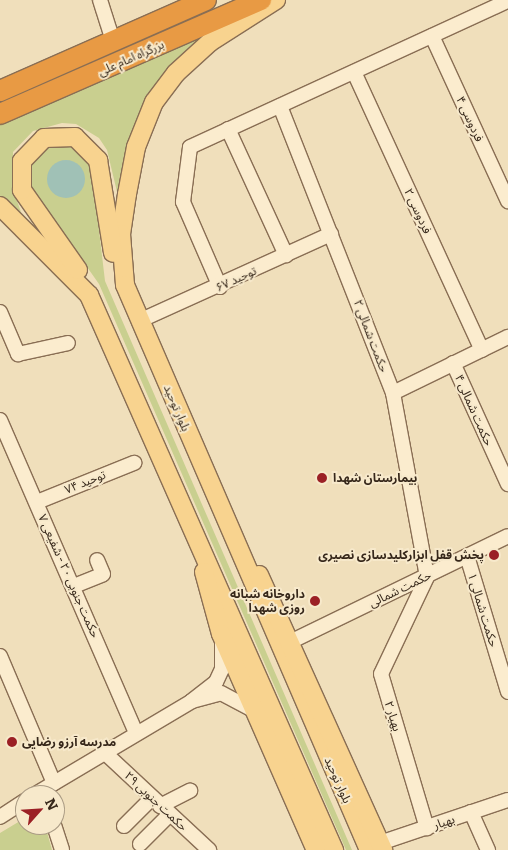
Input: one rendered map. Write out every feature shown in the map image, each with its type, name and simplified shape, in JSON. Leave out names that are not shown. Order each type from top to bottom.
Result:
[{"type":"highway","name":"بزرگراه امام علی","points":[[0,90],[206,0]]},
{"type":"highway","name":"بزرگراه امام علی","points":[[0,114],[261,0]]},
{"type":"main road","name":"بلوار توحید","points":[[276,0],[210,42],[176,73],[154,102],[136,147],[120,234],[125,286],[218,505],[377,848]]},
{"type":"main road","points":[[125,286],[113,252],[98,160],[75,137],[44,138],[22,161],[22,190],[75,264],[90,295],[188,514],[334,850]]},
{"type":"main road","points":[[0,206],[90,295]]},
{"type":"main road","points":[[218,505],[271,595],[292,641],[377,848]]},
{"type":"main road","points":[[188,514],[221,634],[316,850]]},
{"type":"street","points":[[100,0],[113,41]]},
{"type":"street","points":[[220,287],[183,202],[182,186],[190,147],[432,36],[507,4]]},
{"type":"street","name":"فردوسی ۴","points":[[432,36],[508,201]]},
{"type":"street","name":"فردوسی ۲","points":[[354,72],[482,350]]},
{"type":"street","name":"حکمت شمالی ۲","points":[[280,106],[393,393],[427,577]]},
{"type":"street","points":[[228,129],[286,255]]},
{"type":"street","name":"توحید ۶۷","points":[[139,322],[220,287],[331,234]]},
{"type":"street","points":[[0,312],[18,354],[68,343]]},
{"type":"street","points":[[393,393],[508,337]]},
{"type":"street","name":"حکمت شمالی ۴","points":[[453,363],[508,484]]},
{"type":"street","name":"حکمت جنوبی ۲۰ - شفیعی ۷","points":[[0,420],[74,586],[136,733]]},
{"type":"street","name":"توحید ۷۴","points":[[36,502],[134,463]]},
{"type":"street","name":"حکمت شمالی","points":[[292,641],[508,536]]},
{"type":"street","name":"حکمت شمالی ۱","points":[[467,556],[508,692]]},
{"type":"street","points":[[74,586],[103,574],[97,560]]},
{"type":"street","name":"بهیار ۲","points":[[427,577],[410,607],[381,674],[427,828]]},
{"type":"street","points":[[52,785],[104,752],[192,701],[216,682],[222,670],[221,634]]},
{"type":"street","points":[[0,656],[42,785]]},
{"type":"street","points":[[192,701],[221,693],[255,711]]},
{"type":"street","name":"حکمت جنوبی ۲۹","points":[[104,752],[205,849]]},
{"type":"street","points":[[124,826],[190,791]]},
{"type":"street","name":"بهیار","points":[[377,848],[427,828],[508,800]]},
{"type":"street","points":[[140,844],[160,806]]},
{"type":"street","points":[[0,817],[15,807]]},
{"type":"street","points":[[471,812],[488,850]]},
{"type":"street","points":[[57,835],[62,850]]},
{"type":"green space","points":[[221,26],[179,59],[148,101],[128,143],[118,196],[107,150],[99,138],[76,124],[62,123],[33,131],[13,152],[13,190],[21,212],[0,197],[0,125]]},
{"type":"green space","points":[[55,143],[77,146],[91,162],[105,281],[352,850],[346,850],[99,284],[28,183],[30,162],[44,146]]},
{"type":"green space","points":[[15,824],[15,835],[48,835],[52,850],[0,850],[0,833]]},
{"type":"water","points":[[66,160],[73,161],[79,166],[84,172],[84,186],[79,192],[73,197],[66,198],[59,197],[53,192],[48,186],[47,179],[48,172],[53,166],[59,161]]},
{"type":"place","name":"بیمارستان شهدا","points":[[322,478]]},
{"type":"place","name":"پخش قفل ابزارکلیدسازی نصیری","points":[[494,555]]},
{"type":"place","name":"داروخانه شبانه روزی شهدا","points":[[315,601]]},
{"type":"place","name":"مدرسه آرزو رضایی","points":[[12,742]]}]
